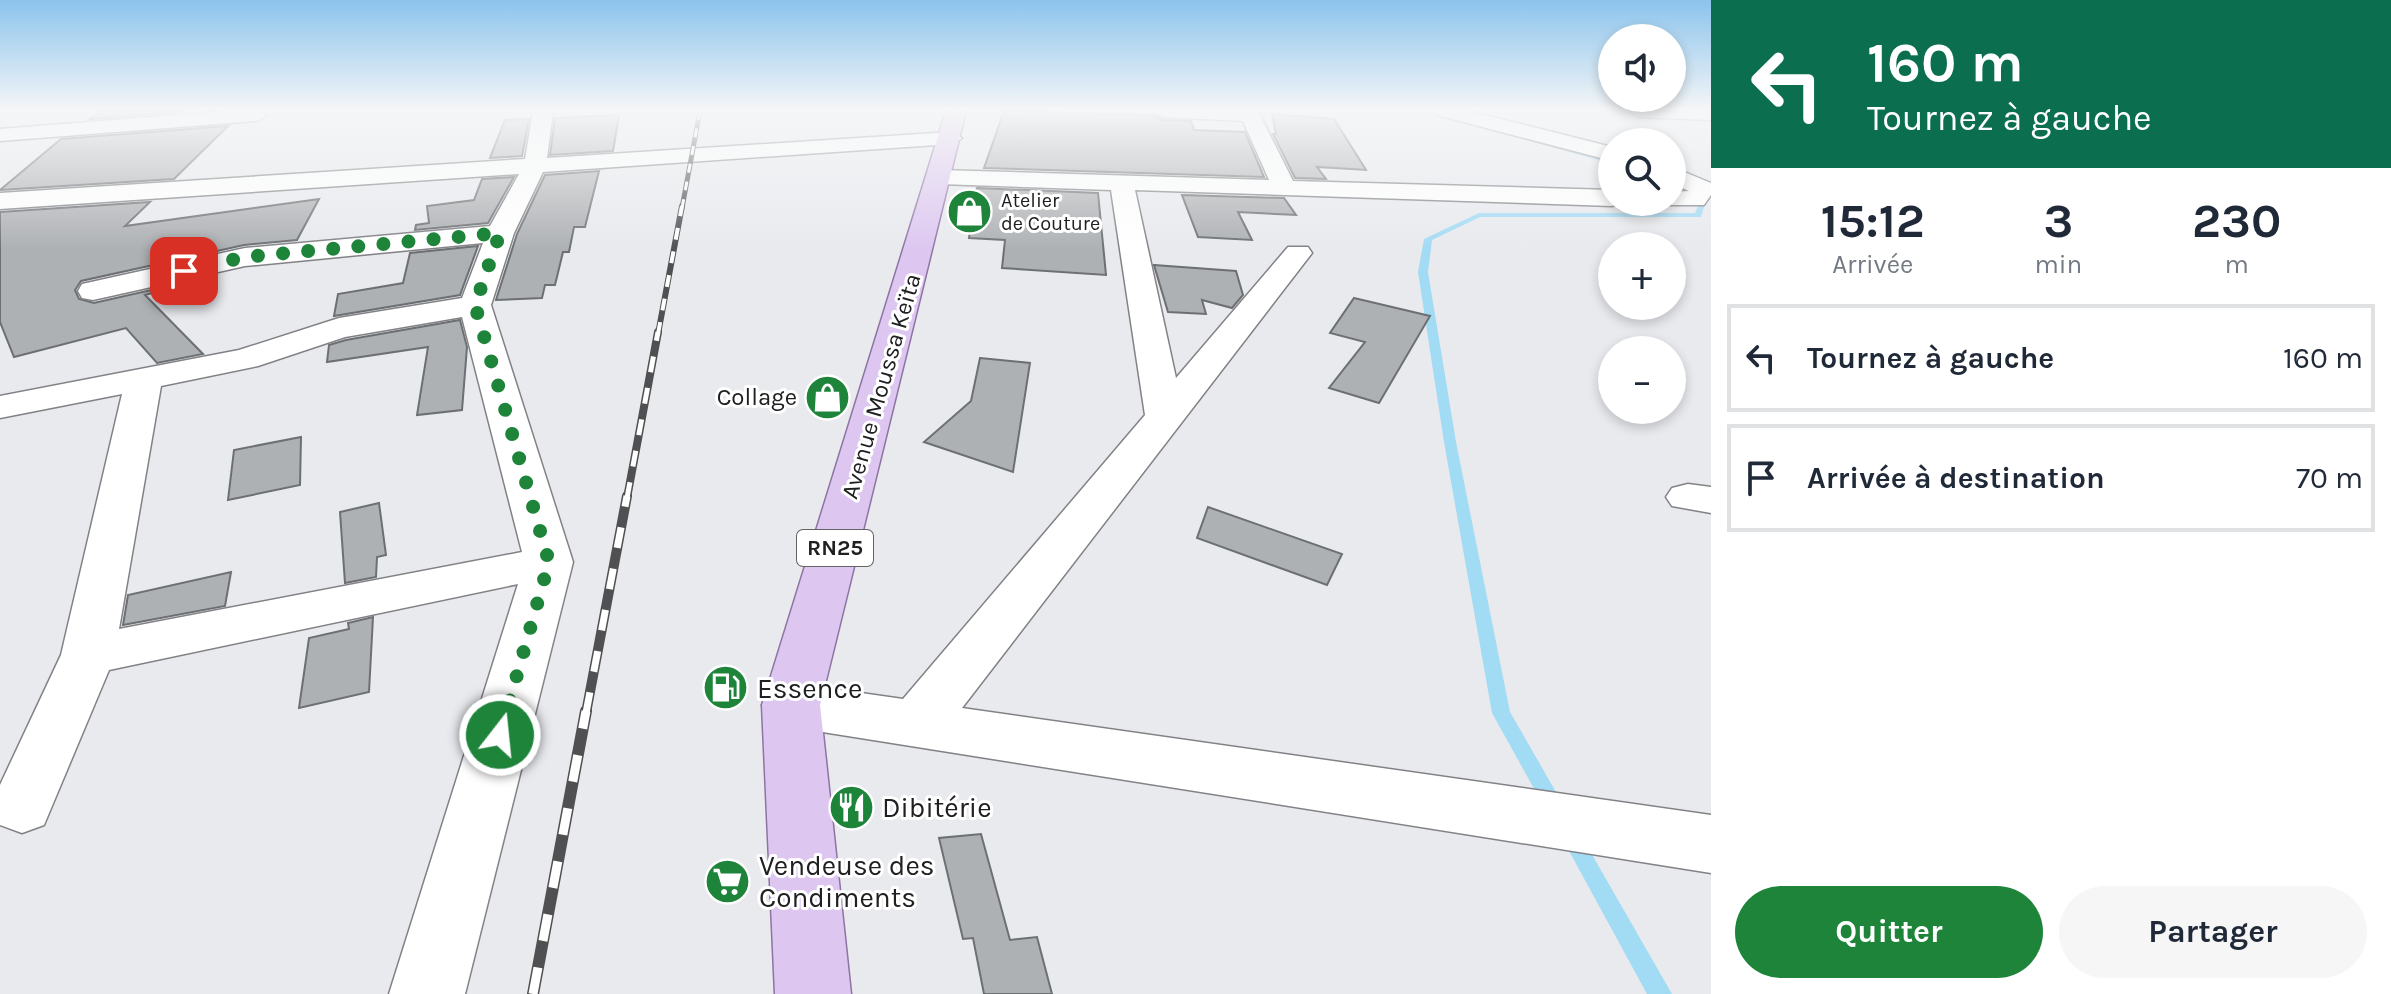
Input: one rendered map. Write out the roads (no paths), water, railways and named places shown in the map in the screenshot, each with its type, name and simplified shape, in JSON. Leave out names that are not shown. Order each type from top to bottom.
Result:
[{"type":"main road","name":"Avenue Moussa Keïta","points":[[813,994],[791,705],[945,157]]},
{"type":"street","points":[[427,994],[549,562],[475,305],[500,233],[536,157]]},
{"type":"street","points":[[0,201],[672,157]]},
{"type":"street","points":[[1012,157],[1122,184],[1598,198]]},
{"type":"street","points":[[1270,157],[1285,188]]},
{"type":"street","points":[[1686,162],[1698,162]]},
{"type":"street","points":[[186,188],[206,167]]},
{"type":"street","points":[[1686,180],[1703,188],[1695,200],[1686,200]]},
{"type":"street","points":[[1122,184],[1165,418]]},
{"type":"street","points":[[93,291],[245,257],[500,233]]},
{"type":"street","points":[[916,724],[1298,253]]},
{"type":"street","points":[[0,407],[246,359],[339,328],[475,305]]},
{"type":"street","points":[[22,806],[88,655],[144,379]]},
{"type":"street","points":[[88,655],[549,562]]},
{"type":"street","points":[[791,705],[1711,844]]},
{"type":"waterway","points":[[1686,189],[1703,203],[1698,215],[1686,215]]},
{"type":"waterway","points":[[1554,806],[1501,713],[1450,442],[1423,272],[1428,239],[1479,215],[1598,215]]},
{"type":"waterway","points":[[1572,838],[1660,994]]},
{"type":"railway","points":[[682,208],[691,157]]},
{"type":"railway","points":[[658,334],[682,206]]},
{"type":"railway","points":[[627,498],[658,332]]},
{"type":"railway","points":[[586,713],[627,496]]},
{"type":"railway","points":[[533,994],[586,711]]},
{"type":"place","name":"Atelier de Couture","points":[[970,211]]},
{"type":"place","name":"Collage","points":[[828,397]]},
{"type":"place","name":"Essence","points":[[726,688]]},
{"type":"place","name":"Dibitérie","points":[[851,807]]},
{"type":"place","name":"Vendeuse des Condiments","points":[[728,881]]}]
